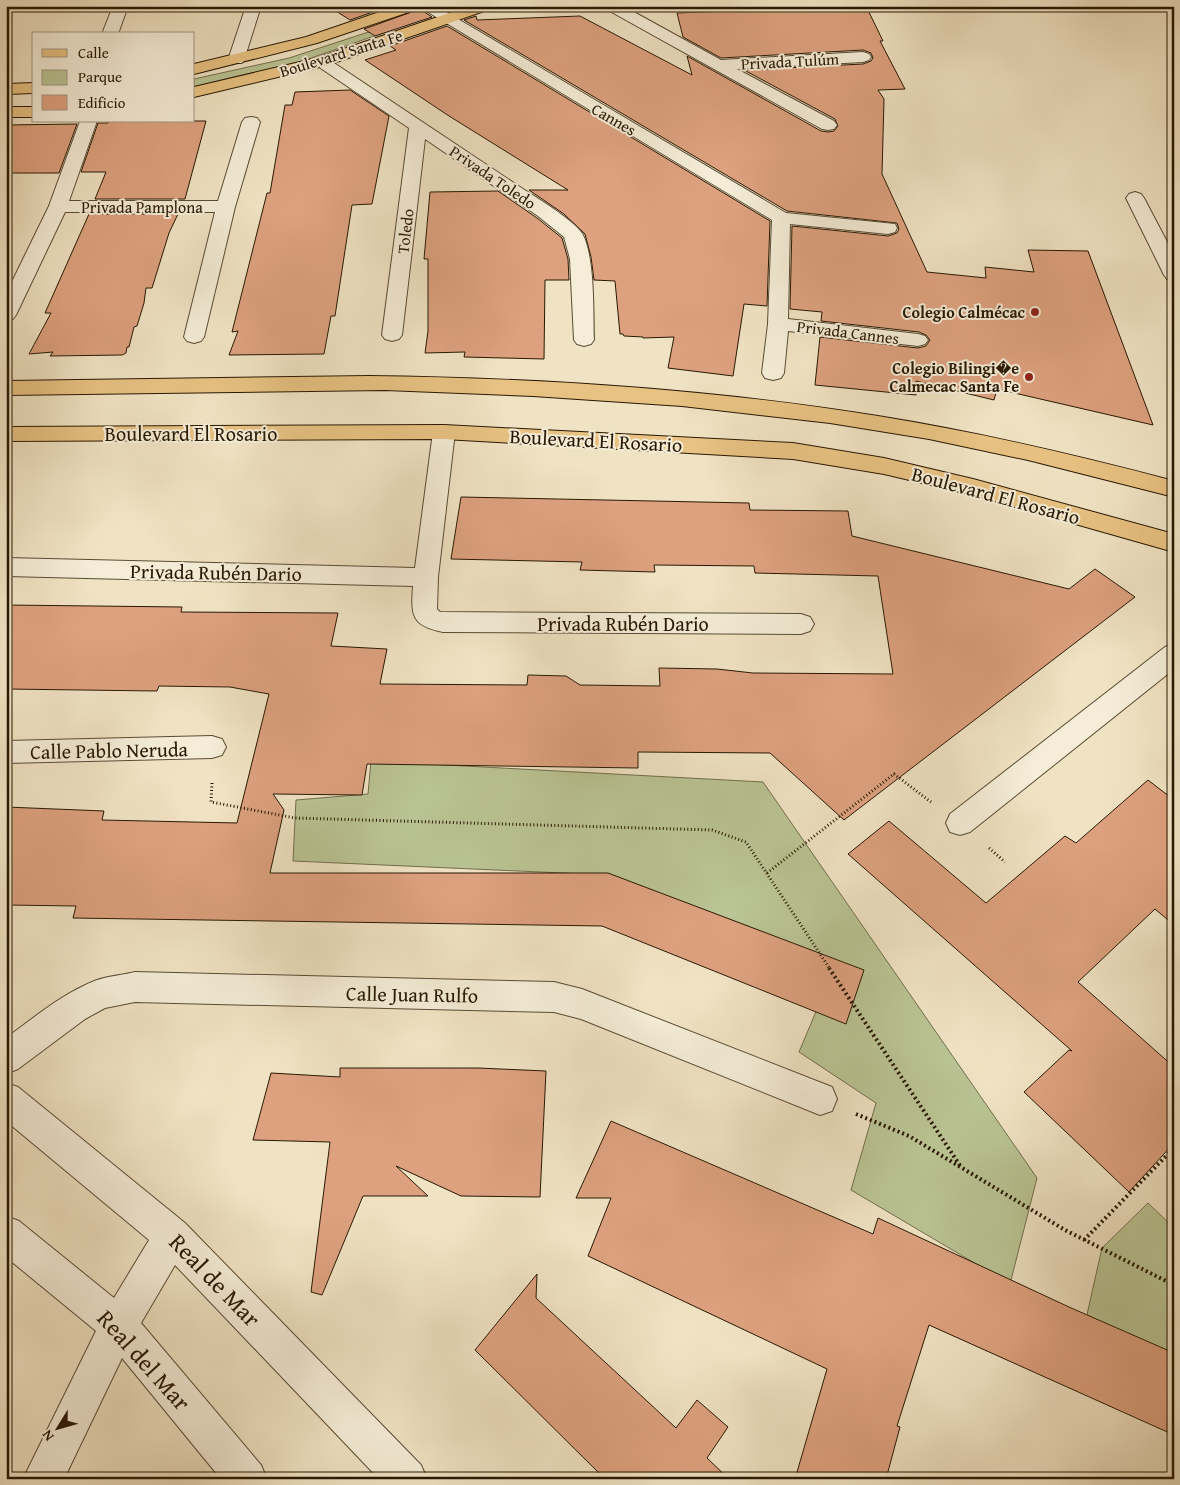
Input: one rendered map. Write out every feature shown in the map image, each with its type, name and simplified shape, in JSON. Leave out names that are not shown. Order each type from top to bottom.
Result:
[{"type":"main road","name":"Boulevard Santa Fe","points":[[195,69],[311,40],[413,6]]},
{"type":"main road","name":"Boulevard Santa Fe","points":[[195,92],[322,62],[486,6]]},
{"type":"main road","points":[[6,89],[32,88]]},
{"type":"main road","points":[[6,112],[32,112]]},
{"type":"main road","points":[[6,388],[382,383],[538,389],[683,399],[782,409],[988,443],[1174,489]]},
{"type":"main road","name":"Boulevard El Rosario","points":[[6,434],[444,432],[793,451],[884,466],[974,487],[1174,543]]},
{"type":"street","points":[[111,32],[121,6]]},
{"type":"street","points":[[236,60],[254,6]]},
{"type":"street","name":"Cannes","points":[[426,6],[446,20],[781,218],[888,228]]},
{"type":"street","name":"Privada Tulúm","points":[[611,6],[828,125]]},
{"type":"street","name":"Privada Tulúm","points":[[718,65],[863,57]]},
{"type":"street","name":"Privada Toledo","points":[[322,62],[545,212],[573,234],[580,259],[584,340]]},
{"type":"street","name":"Privada Pamplona","points":[[6,315],[58,206],[89,122]]},
{"type":"street","name":"Privada Pamplona","points":[[194,337],[226,207],[251,122]]},
{"type":"street","name":"Toledo","points":[[392,336],[418,126]]},
{"type":"street","points":[[1135,198],[1174,275]]},
{"type":"street","name":"Privada Pamplona","points":[[58,206],[226,207]]},
{"type":"street","points":[[773,373],[778,324],[781,218]]},
{"type":"street","name":"Privada Cannes","points":[[778,324],[918,340]]},
{"type":"street","name":"Privada Rubén Dario","points":[[444,432],[426,577],[424,612],[432,620],[443,622],[801,624]]},
{"type":"street","name":"Privada Rubén Dario","points":[[6,567],[426,577]]},
{"type":"street","points":[[960,823],[1174,654]]},
{"type":"street","name":"Calle Pablo Neruda","points":[[6,752],[212,748]]},
{"type":"street","name":"Calle Juan Rulfo","points":[[6,1058],[74,1008],[100,994],[135,987],[554,997],[582,1004],[820,1099]]},
{"type":"street","name":"Real de Mar","points":[[6,1099],[172,1236],[407,1479]]},
{"type":"street","name":"Real del Mar","points":[[6,1234],[120,1325],[247,1479]]},
{"type":"street","points":[[43,1479],[120,1325],[172,1236]]},
{"type":"path","points":[[212,748],[211,802],[296,818],[712,830],[746,842],[961,1167]]},
{"type":"path","points":[[767,873],[894,774]]},
{"type":"path","points":[[820,1099],[909,1136],[1084,1240],[1174,1285]]},
{"type":"path","points":[[1084,1240],[1174,1148]]},
{"type":"green space","points":[[390,25],[397,28],[294,64],[195,87],[195,79],[289,58]]},
{"type":"green space","points":[[371,761],[763,782],[1037,1178],[1010,1284],[851,1190],[876,1103],[799,1052],[828,983],[608,875],[293,861],[296,800],[368,794]]},
{"type":"green space","points":[[1148,1203],[1174,1228],[1174,1356],[1086,1319],[1102,1248]]},
{"type":"building","points":[[328,6],[390,6],[350,20]]},
{"type":"building","points":[[866,6],[883,41],[880,41],[905,89],[878,90],[884,99],[882,174],[927,272],[986,278],[985,267],[1034,272],[1028,250],[1088,251],[1153,425],[997,389],[994,400],[916,381],[916,395],[815,385],[820,337],[918,348],[926,346],[930,340],[926,335],[919,332],[821,321],[822,312],[790,309],[792,226],[888,236],[897,233],[899,229],[897,223],[787,211],[464,20],[476,16],[477,20],[580,16],[692,75],[687,56],[821,131],[828,132],[834,131],[838,126],[835,119],[744,70],[863,64],[871,61],[873,58],[871,53],[863,50],[721,58],[683,37],[677,13]]},
{"type":"building","points":[[420,9],[432,17],[375,36],[364,29]]},
{"type":"building","points":[[447,26],[770,221],[767,306],[744,304],[733,376],[668,368],[674,337],[643,338],[620,334],[615,281],[594,280],[585,234],[564,214],[529,190],[568,190],[449,116],[365,60],[396,50],[390,46]]},
{"type":"building","points":[[350,90],[389,116],[372,204],[352,205],[335,316],[331,316],[324,354],[229,355],[238,331],[232,332],[267,193],[270,193],[285,105],[292,105],[295,92]]},
{"type":"building","points":[[206,121],[185,199],[95,199],[106,172],[81,172],[98,123]]},
{"type":"building","points":[[77,124],[59,173],[6,173],[6,125]]},
{"type":"building","points":[[498,191],[562,238],[568,259],[569,280],[545,280],[544,359],[464,357],[465,352],[425,353],[428,331],[428,259],[424,259],[430,192]]},
{"type":"building","points":[[89,214],[178,214],[169,233],[152,288],[146,288],[144,303],[137,326],[134,327],[129,347],[127,347],[126,353],[122,355],[50,356],[53,352],[29,354],[51,313],[45,313]]},
{"type":"building","points":[[461,497],[749,503],[750,510],[848,511],[852,536],[1069,589],[1095,569],[1135,597],[844,820],[770,753],[638,752],[638,768],[367,764],[362,795],[273,794],[284,810],[270,873],[608,873],[864,970],[846,1024],[602,926],[73,918],[76,906],[6,905],[6,807],[104,811],[102,820],[237,823],[269,694],[230,687],[159,686],[157,691],[6,689],[6,605],[182,607],[181,612],[338,613],[331,646],[387,649],[380,684],[527,685],[528,675],[566,676],[580,685],[660,686],[659,668],[717,669],[753,673],[893,674],[878,576],[755,573],[754,566],[654,565],[655,572],[580,570],[582,562],[451,559]]},
{"type":"building","points":[[1148,780],[1174,800],[1174,925],[1155,909],[1078,982],[1174,1067],[1174,1143],[1129,1192],[1024,1092],[1069,1050],[1072,1051],[848,854],[889,821],[986,903],[1065,836],[1076,843]]},
{"type":"building","points":[[340,1068],[478,1068],[546,1071],[540,1197],[461,1196],[396,1166],[428,1196],[363,1196],[322,1295],[311,1292],[330,1142],[253,1140],[271,1073],[340,1077]]},
{"type":"building","points":[[611,1121],[873,1234],[878,1218],[1069,1307],[1174,1353],[1174,1435],[929,1325],[897,1426],[900,1427],[886,1479],[795,1479],[827,1369],[588,1256],[611,1198],[576,1198]]},
{"type":"building","points":[[537,1274],[536,1298],[676,1428],[697,1400],[728,1427],[707,1458],[729,1479],[605,1479],[475,1350]]},
{"type":"place","name":"Colegio Calmécac","points":[[1035,312]]},
{"type":"place","name":"Colegio Bilingi�e Calmecac Santa Fe","points":[[1029,377]]}]
